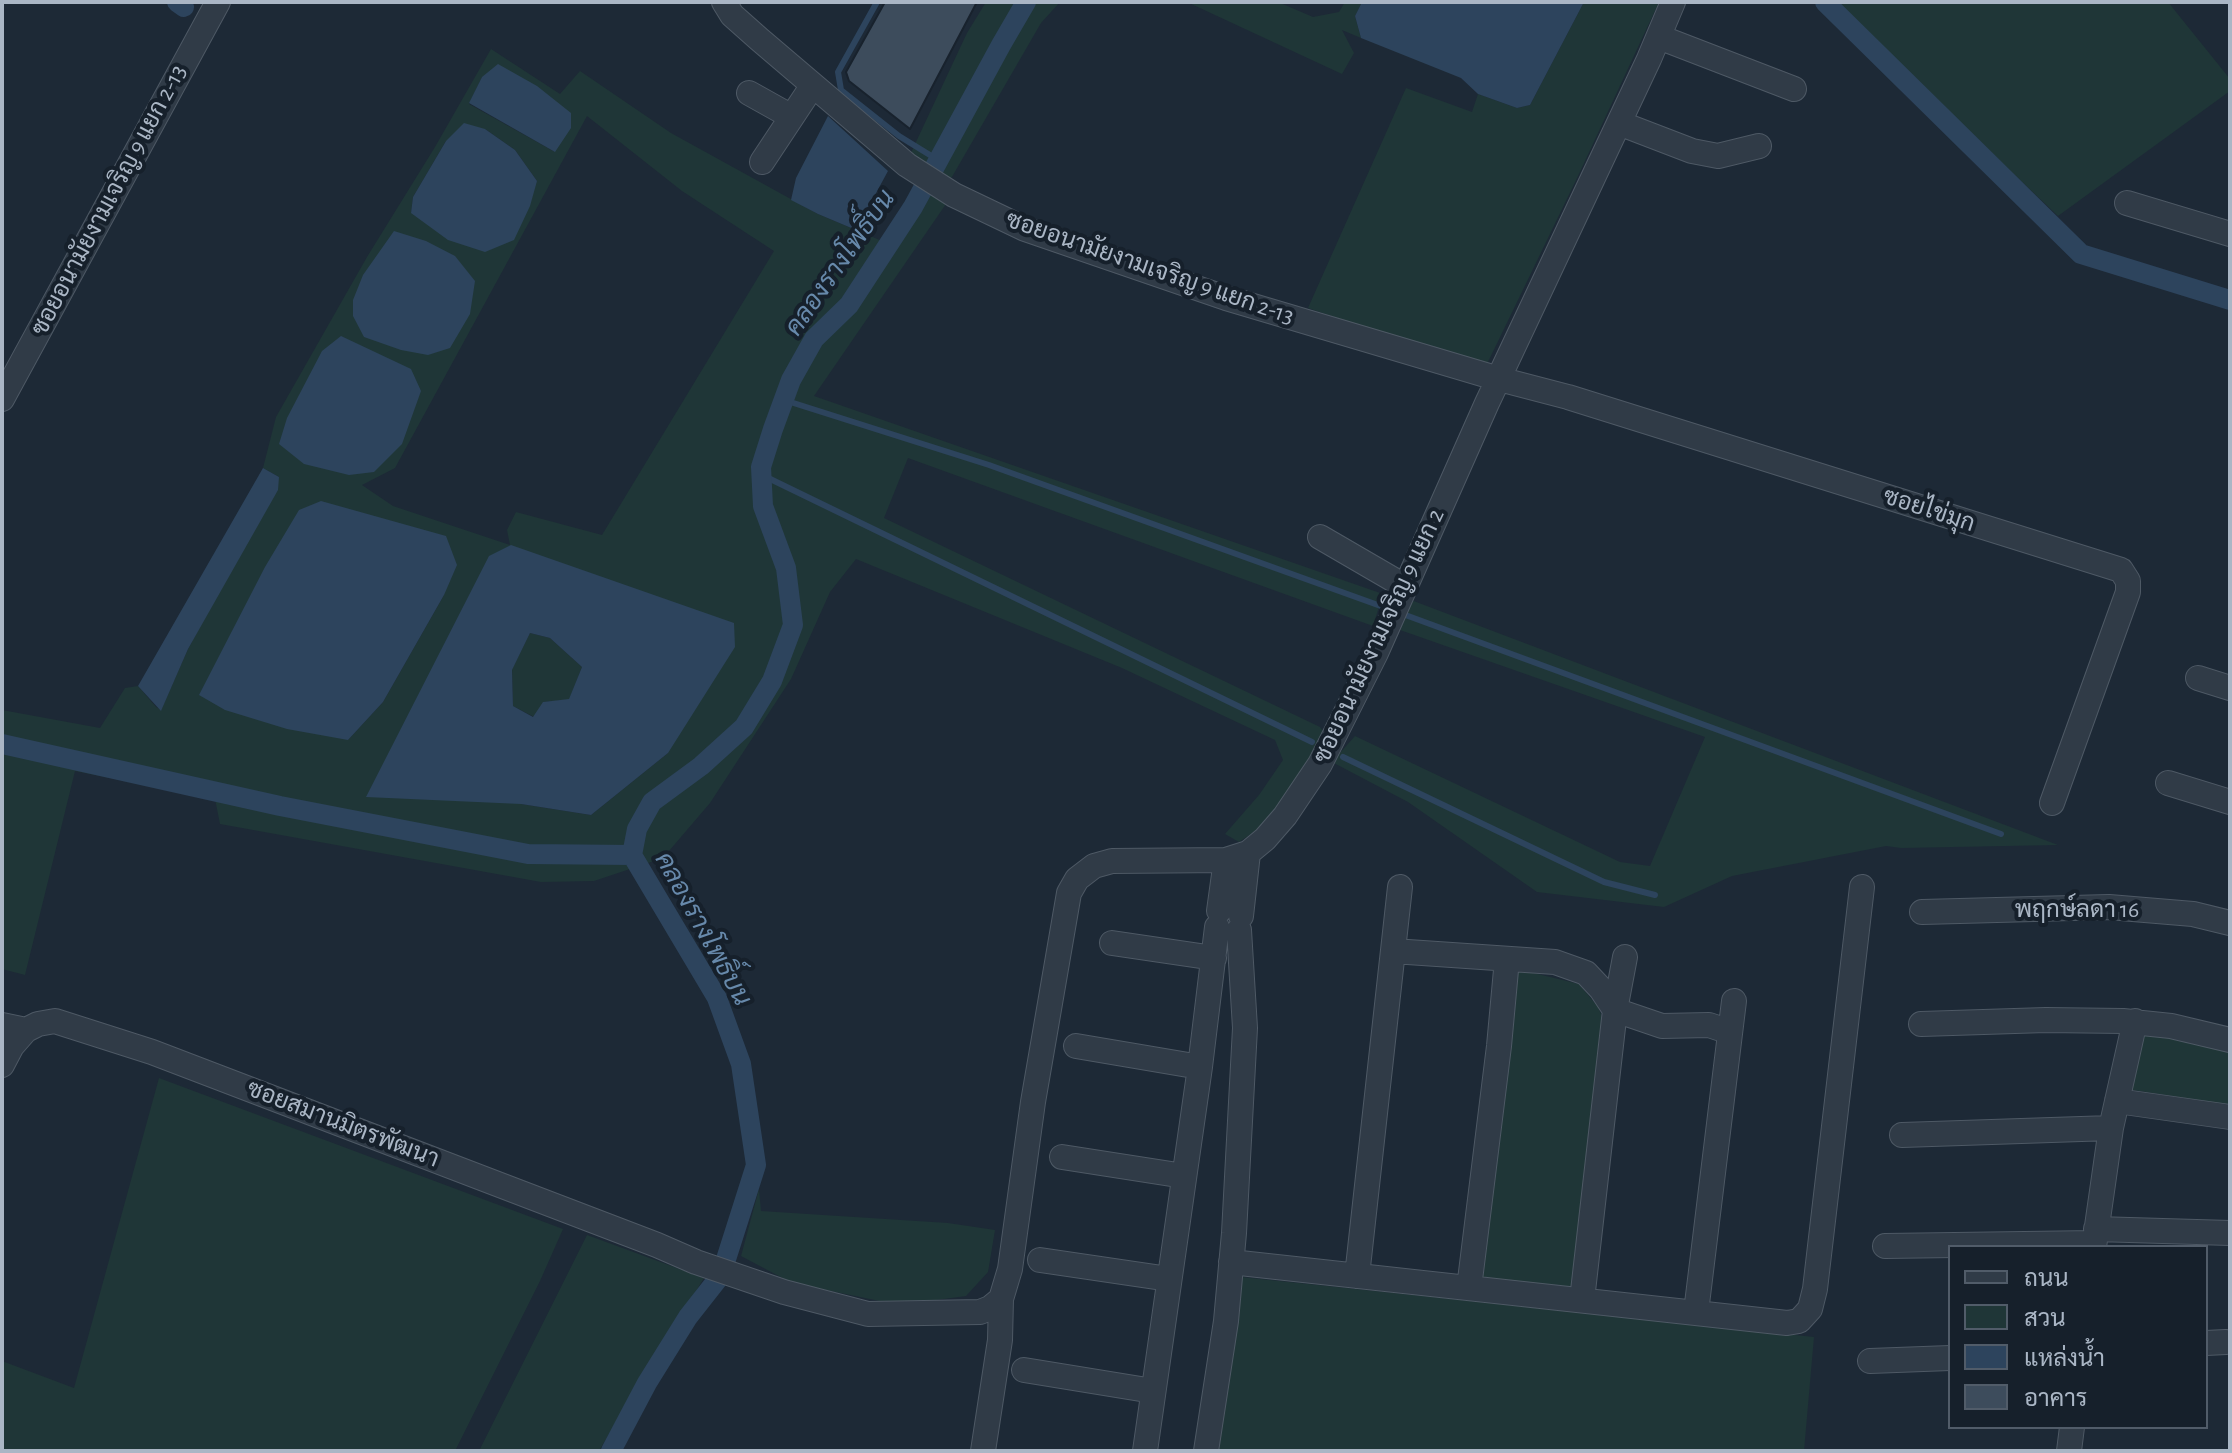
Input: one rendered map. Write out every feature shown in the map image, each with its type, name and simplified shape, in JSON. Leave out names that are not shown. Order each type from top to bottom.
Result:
[{"type":"street","name":"ซอยอนามัยงามเจริญ 9 แยก 2-13","points":[[2,399],[218,2]]},
{"type":"street","name":"ซอยอนามัยงามเจริญ 9 แยก 2-13","points":[[724,2],[732,15],[907,165],[954,195],[1025,229],[1195,288],[1499,379]]},
{"type":"street","name":"ซอยอนามัยงามเจริญ 9 แยก 2","points":[[1237,856],[1265,839],[1285,816],[1320,764],[1397,606],[1673,2]]},
{"type":"street","points":[[1659,37],[1794,89]]},
{"type":"street","points":[[762,162],[813,85]]},
{"type":"street","points":[[749,93],[792,117]]},
{"type":"street","points":[[1619,123],[1692,151],[1718,156],[1759,146]]},
{"type":"street","points":[[2127,203],[2230,234]]},
{"type":"street","name":"ซอยไข่มุก","points":[[1499,379],[1568,397],[2121,570],[2128,581],[2128,592],[2052,803]]},
{"type":"street","points":[[1320,537],[1397,606]]},
{"type":"street","points":[[2198,678],[2230,688]]},
{"type":"street","points":[[2168,783],[2230,802]]},
{"type":"street","points":[[983,1451],[1000,1340],[1001,1299],[1010,1269],[1033,1102],[1069,893],[1077,879],[1094,866],[1112,861],[1237,856],[1227,932],[1200,1067],[1145,1451]]},
{"type":"street","points":[[1357,1276],[1400,887]]},
{"type":"street","points":[[1231,1262],[1787,1323],[1799,1321],[1810,1309],[1815,1289],[1862,887]]},
{"type":"street","name":"พฤกษ์ลดา 16","points":[[1922,912],[2109,907],[2193,914],[2230,923]]},
{"type":"street","points":[[1112,943],[1227,932]]},
{"type":"street","points":[[1206,1451],[1226,1321],[1245,1028],[1227,932]]},
{"type":"street","points":[[1393,951],[1555,962],[1586,973],[1615,1010],[1662,1026],[1709,1025],[1730,1032]]},
{"type":"street","points":[[1582,1300],[1615,1010],[1625,957]]},
{"type":"street","points":[[1469,1288],[1507,959]]},
{"type":"street","points":[[1696,1312],[1734,1001]]},
{"type":"street","name":"ซอยสมานมิตรพัฒนา","points":[[26,1030],[55,1021],[140,1047],[696,1262],[784,1292],[868,1314],[980,1312],[1001,1299]]},
{"type":"street","points":[[1921,1024],[2135,1021],[2230,1040]]},
{"type":"street","points":[[2095,1240],[2111,1128],[2135,1021]]},
{"type":"street","points":[[2,1025],[26,1030],[12,1046],[2,1065]]},
{"type":"street","points":[[1076,1046],[1200,1067]]},
{"type":"street","points":[[2117,1101],[2230,1117]]},
{"type":"street","points":[[1902,1135],[2111,1128]]},
{"type":"street","points":[[1062,1157],[1184,1176]]},
{"type":"street","points":[[1885,1246],[2230,1233]]},
{"type":"street","points":[[1040,1260],[1169,1279]]},
{"type":"street","points":[[1870,1361],[1948,1358]]},
{"type":"street","points":[[1024,1370],[1153,1391]]},
{"type":"street","points":[[2069,1451],[2072,1429]]},
{"type":"green space","points":[[986,2],[1060,2],[1041,23],[949,182],[946,204],[814,396],[1383,594],[1373,626],[908,458],[884,518],[1320,727],[1326,735],[1269,822],[1239,842],[1225,834],[1259,795],[1283,760],[1275,740],[1122,668],[856,559],[830,592],[791,679],[710,803],[663,858],[594,881],[541,882],[220,824],[215,799],[75,771],[25,975],[2,969],[2,710],[100,728],[125,688],[138,686],[161,710],[188,649],[279,477],[263,468],[276,417],[491,49],[560,94],[580,71],[671,133],[818,214],[882,241],[925,167],[909,157],[967,33]],"holes":[[[482,77],[555,152],[469,104]],[[587,116],[682,191],[774,251],[602,535],[516,512],[507,530],[510,545],[393,506],[362,485],[395,468]],[[485,129],[515,150],[537,181],[411,213],[413,197],[446,141]],[[321,502],[357,513],[444,595],[383,702],[348,740]],[[489,556],[668,753],[591,815],[521,804]]]},
{"type":"green space","points":[[1187,2],[1278,2],[1313,17],[1339,12],[1345,2],[1362,2],[1355,16],[1361,38],[1342,30],[1354,53],[1342,74]]},
{"type":"green space","points":[[1584,2],[1659,2],[1487,364],[1475,365],[1308,308],[1406,88],[1472,112],[1478,94],[1517,108],[1530,105]]},
{"type":"green space","points":[[1832,2],[2168,2],[2230,79],[2230,91],[2058,216]]},
{"type":"green space","points":[[1411,600],[2058,845],[1886,846],[1732,876],[1664,907],[1537,892],[1408,802],[1332,762],[1355,736],[1620,862],[1650,866],[1705,737],[1400,630]]},
{"type":"green space","points":[[530,633],[550,638],[582,667],[569,700],[544,702],[534,717],[513,706],[512,669]]},
{"type":"green space","points":[[1517,969],[1579,984],[1598,1007],[1606,1026],[1576,1289],[1479,1279]]},
{"type":"green space","points":[[2154,1031],[2230,1053],[2230,1105],[2126,1089],[2144,1033]]},
{"type":"green space","points":[[159,1078],[563,1229],[455,1451],[2,1451],[2,1361],[74,1388]]},
{"type":"green space","points":[[759,1189],[761,1211],[948,1223],[995,1230],[988,1272],[966,1296],[899,1305],[792,1283],[741,1256]]},
{"type":"green space","points":[[587,1235],[704,1278],[599,1451],[479,1451]]},
{"type":"green space","points":[[1241,1277],[1814,1337],[1804,1451],[1214,1451]]},
{"type":"water","points":[[1362,2],[1584,2],[1530,105],[1517,108],[1478,94],[1461,78],[1361,38],[1355,16]]},
{"type":"water","points":[[498,64],[537,86],[571,113],[571,128],[555,152],[469,103],[482,77]]},
{"type":"water","points":[[828,116],[888,171],[856,230],[791,200],[796,178]]},
{"type":"water","points":[[464,123],[485,129],[515,150],[537,181],[530,206],[514,240],[485,252],[448,240],[411,213],[413,197],[446,141]]},
{"type":"water","points":[[394,231],[426,241],[455,256],[475,281],[470,314],[450,348],[428,355],[401,350],[364,337],[353,316],[353,300],[363,275]]},
{"type":"water","points":[[341,336],[411,369],[421,391],[402,444],[374,472],[349,475],[304,464],[279,444],[287,418],[322,351]]},
{"type":"water","points":[[263,468],[279,477],[278,490],[188,649],[161,711],[138,686]]},
{"type":"water","points":[[321,501],[446,536],[457,565],[444,595],[383,702],[348,740],[287,729],[225,710],[199,695],[265,567],[299,510]]},
{"type":"water","points":[[511,545],[734,623],[735,647],[668,753],[591,815],[521,804],[366,797],[489,556]],"holes":[[[530,633],[550,638],[582,667],[569,699],[543,702],[533,717],[513,706],[512,670]]]},
{"type":"building","points":[[885,2],[977,2],[910,129],[849,81],[846,72]]},
{"type":"waterway","points":[[177,2],[184,7]]},
{"type":"waterway","points":[[877,2],[838,72],[841,90],[899,136],[938,160]]},
{"type":"waterway","name":"คลองรางโพธิ์บน","points":[[611,1451],[647,1383],[688,1317],[721,1275],[756,1165],[741,1064],[717,998],[632,855],[637,829],[652,802],[701,766],[744,727],[772,681],[793,625],[786,568],[763,506],[761,467],[791,380],[814,339],[849,305],[913,207],[1026,2]]},
{"type":"waterway","points":[[1825,2],[2081,254],[2230,300]]},
{"type":"waterway","points":[[784,400],[989,465],[1389,609]]},
{"type":"waterway","points":[[762,475],[1312,742]]},
{"type":"waterway","points":[[1400,613],[2001,834]]},
{"type":"waterway","points":[[2,744],[280,806],[528,854],[632,855]]},
{"type":"waterway","points":[[1343,757],[1604,882],[1655,895]]}]
